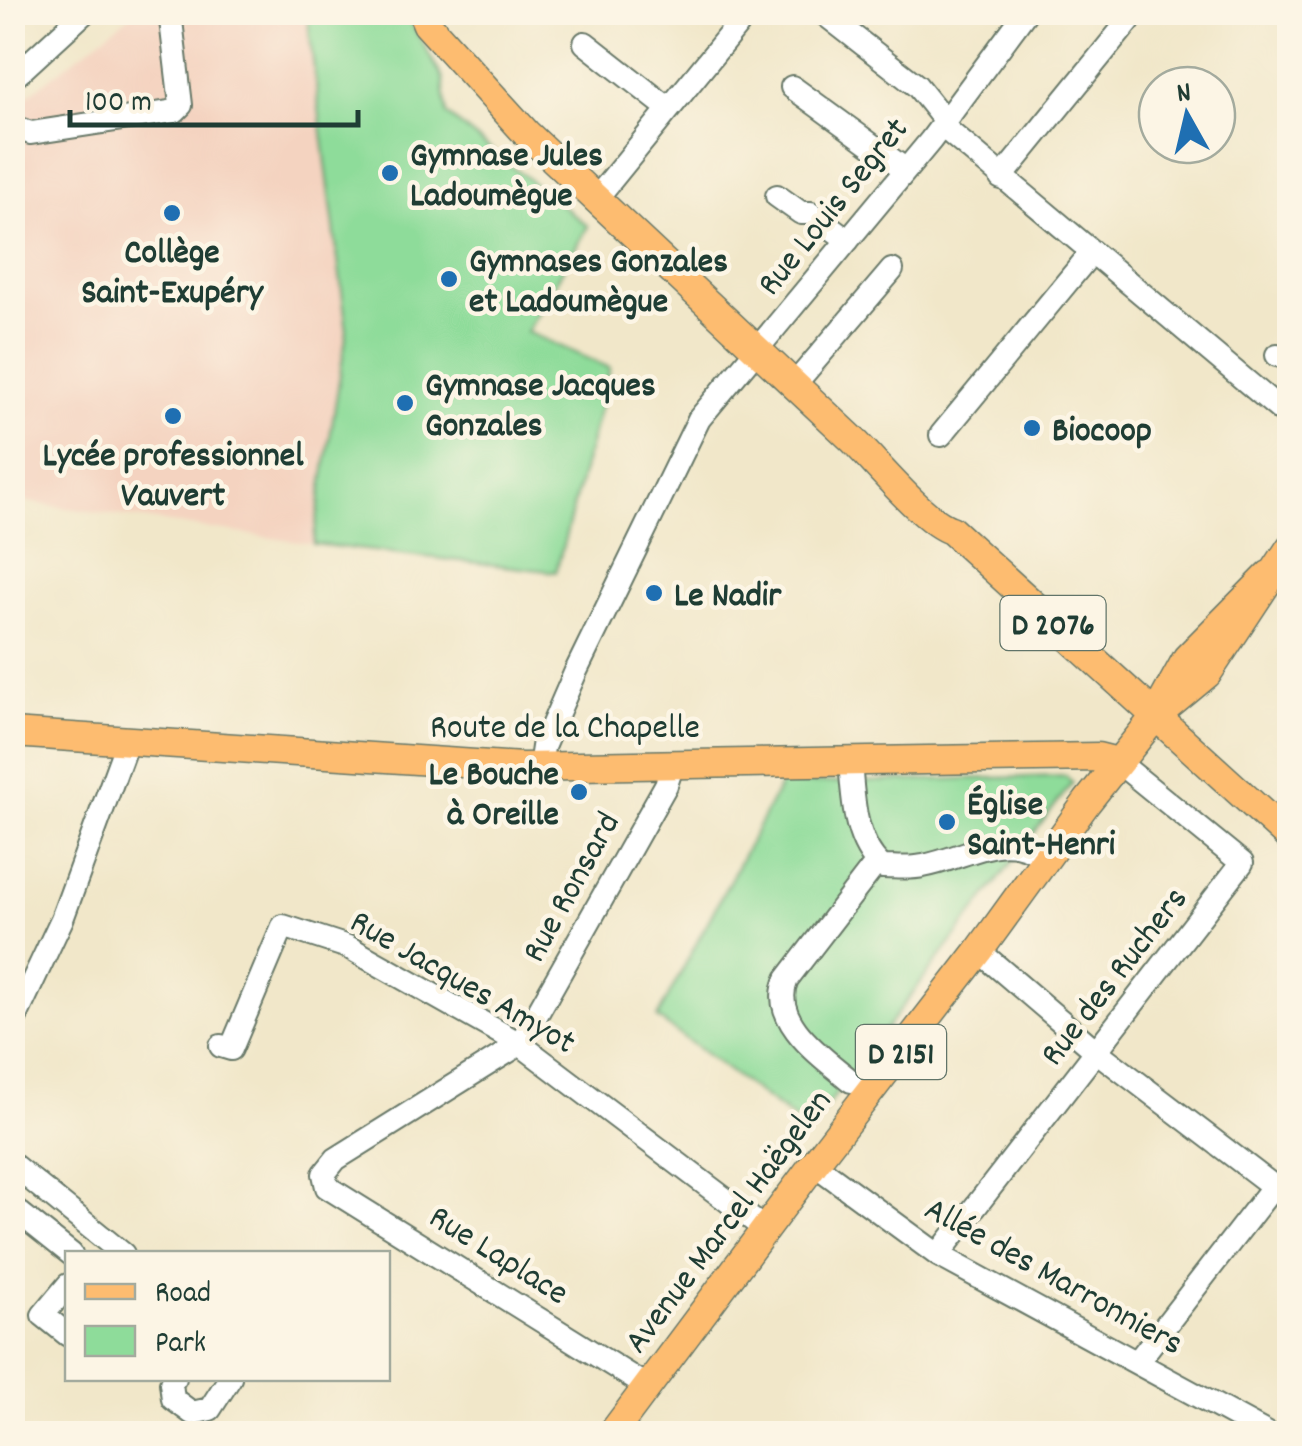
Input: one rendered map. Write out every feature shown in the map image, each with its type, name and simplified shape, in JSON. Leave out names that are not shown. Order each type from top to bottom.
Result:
[{"type":"main road","name":"D 2076","points":[[422,12],[427,24],[509,116],[590,195],[940,527],[951,530],[1290,838]]},
{"type":"main road","name":"Avenue Marcel Haëgelen","points":[[612,1434],[1154,718],[1187,658],[1270,575],[1290,548]]},
{"type":"main road","name":"Route de la Chapelle","points":[[12,734],[454,765],[540,767],[1098,757],[1118,762]]},
{"type":"street","points":[[12,79],[85,12]]},
{"type":"street","points":[[12,127],[31,133],[174,111],[181,106],[170,12]]},
{"type":"street","points":[[590,195],[669,109],[748,12]]},
{"type":"street","points":[[822,12],[917,86],[943,123],[1001,178],[1290,418]]},
{"type":"street","name":"Rue Louis Segret","points":[[540,767],[544,747],[576,670],[700,419],[906,170],[1026,12]]},
{"type":"street","points":[[1001,178],[1136,12]]},
{"type":"street","points":[[585,42],[669,109]]},
{"type":"street","points":[[792,87],[906,170]]},
{"type":"street","points":[[776,196],[801,212],[811,213],[848,240]]},
{"type":"street","points":[[940,435],[1092,252]]},
{"type":"street","points":[[794,385],[892,270]]},
{"type":"street","points":[[12,1025],[62,919],[126,742]]},
{"type":"street","points":[[850,760],[860,834],[882,867],[922,867],[1010,842],[1030,847],[1046,859]]},
{"type":"street","name":"Rue des Ruchers","points":[[938,1255],[1242,864],[1118,762]]},
{"type":"street","name":"Rue Ronsard","points":[[324,1174],[336,1159],[520,1044],[666,785],[673,764]]},
{"type":"street","points":[[852,1081],[804,1040],[784,1005],[782,990],[787,978],[877,862]]},
{"type":"street","name":"Rue Jacques Amyot","points":[[221,1046],[231,1049],[283,926],[348,947],[520,1044],[766,1230]]},
{"type":"street","points":[[979,951],[1096,1051],[1281,1193],[1138,1361]]},
{"type":"street","points":[[12,1164],[120,1251]]},
{"type":"street","name":"Allée des Marronniers","points":[[814,1164],[938,1255],[1268,1434]]},
{"type":"street","name":"Rue Laplace","points":[[324,1174],[328,1187],[646,1386]]},
{"type":"street","points":[[12,1206],[68,1251]]},
{"type":"street","points":[[65,1289],[44,1315],[65,1332]]},
{"type":"street","points":[[173,1381],[173,1398],[192,1413],[210,1409],[228,1381]]},
{"type":"shaded area","points":[[134,13],[307,13],[347,331],[313,544],[13,500],[12,139],[20,137],[15,105]]},
{"type":"green space","name":"Gymnases Gonzales et Ladoumègue","points":[[307,13],[392,13],[410,21],[443,79],[447,115],[588,226],[527,332],[610,368],[556,572],[313,544],[347,331]]},
{"type":"green space","points":[[1066,776],[1072,783],[809,1130],[657,1018],[781,784]]},
{"type":"place","name":"Gymnase Jules Ladoumègue","points":[[390,173]]},
{"type":"place","name":"Collège Saint-Exupéry","points":[[172,213]]},
{"type":"place","name":"Gymnases Gonzales et Ladoumègue","points":[[449,279]]},
{"type":"place","name":"Gymnase Jacques Gonzales","points":[[405,403]]},
{"type":"place","name":"Lycée professionnel Vauvert","points":[[173,416]]},
{"type":"place","name":"Biocoop","points":[[1032,428]]},
{"type":"place","name":"Le Nadir","points":[[654,593]]},
{"type":"place","name":"Le Bouche à Oreille","points":[[579,792]]},
{"type":"place","name":"Église Saint-Henri","points":[[947,822]]}]
